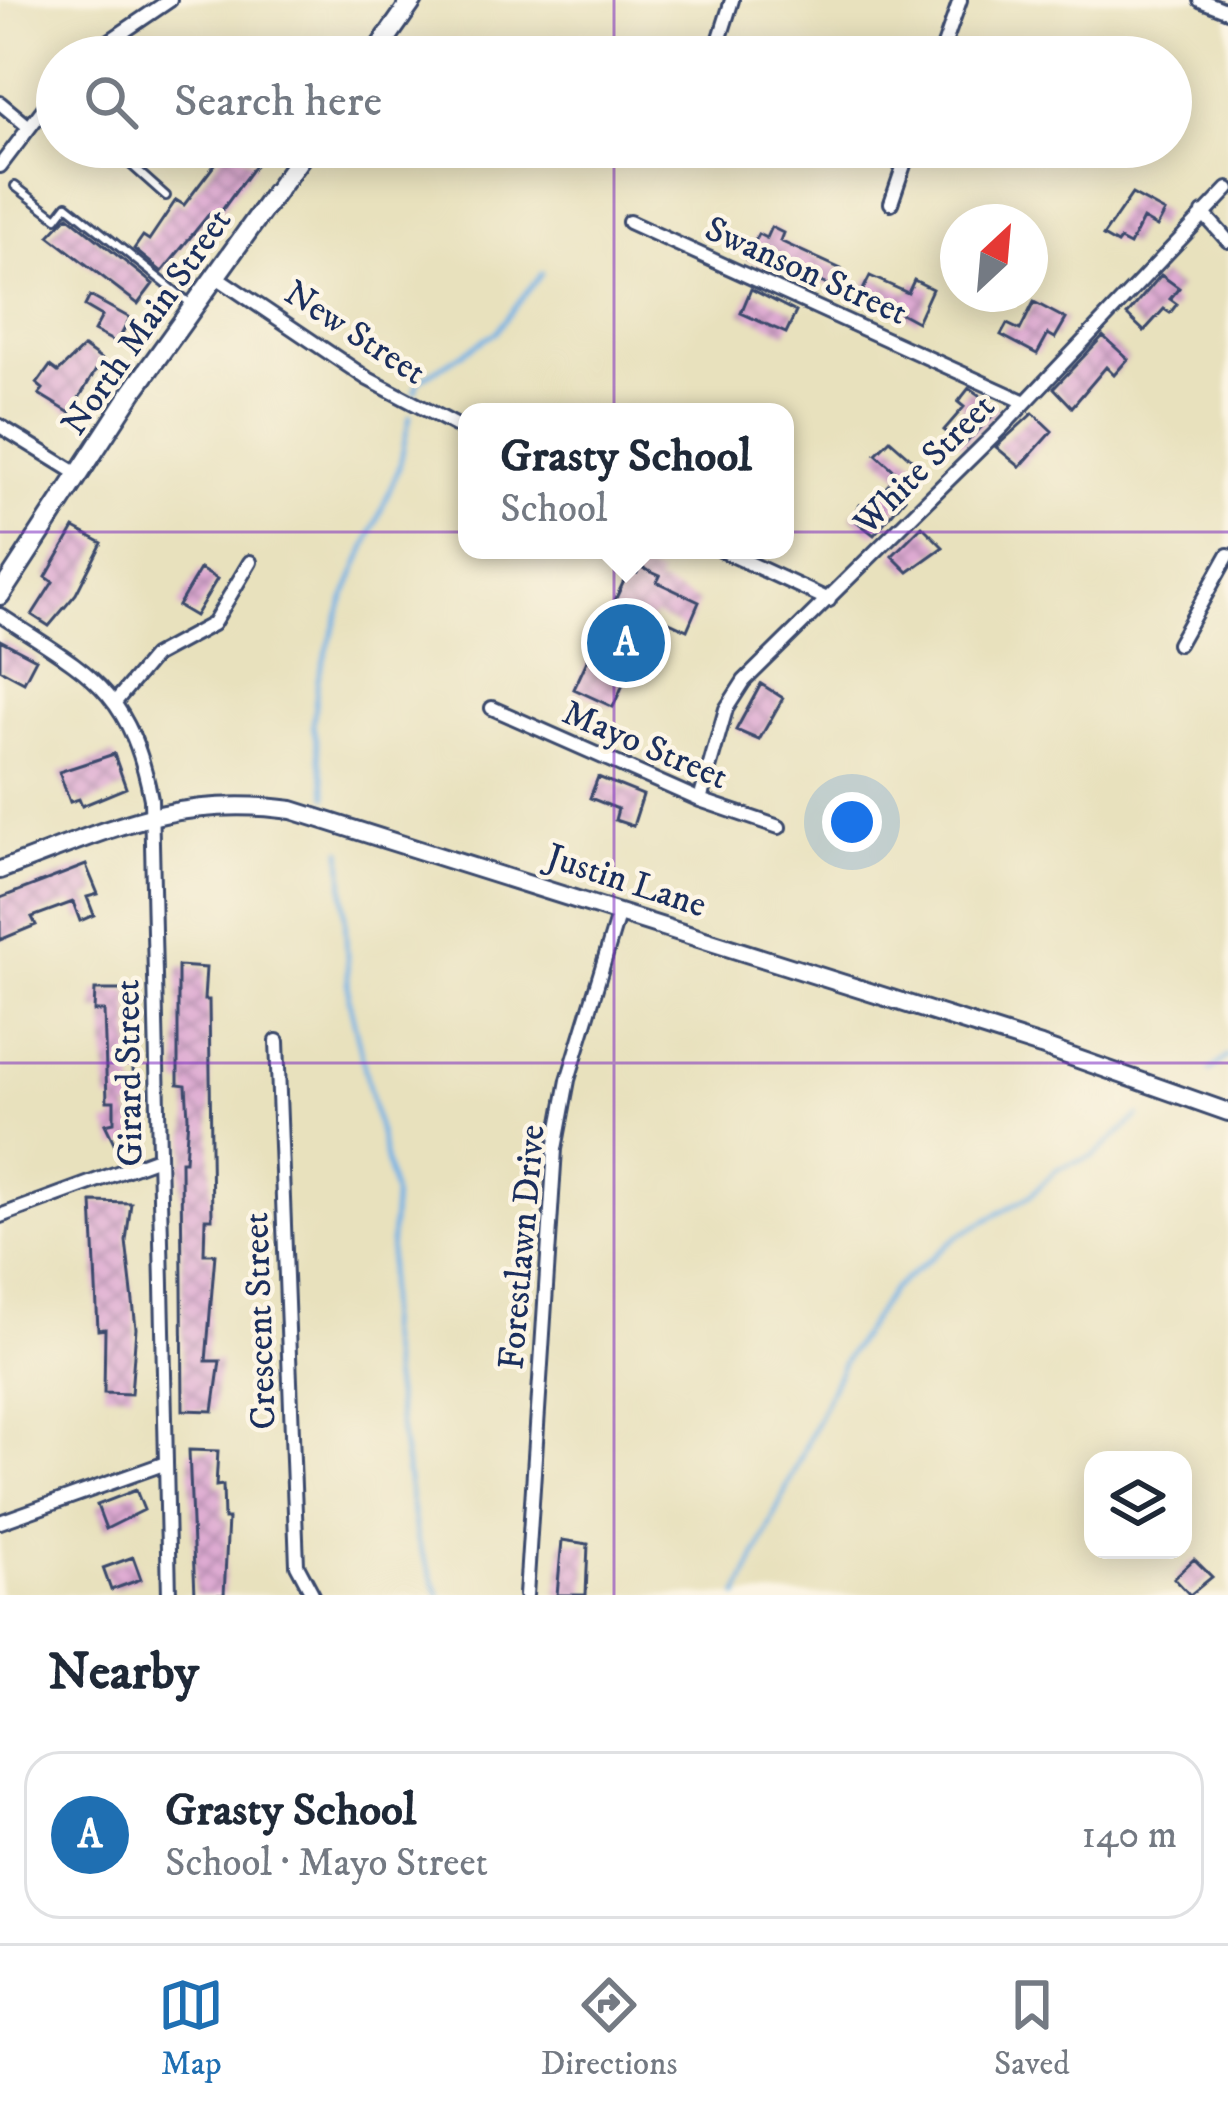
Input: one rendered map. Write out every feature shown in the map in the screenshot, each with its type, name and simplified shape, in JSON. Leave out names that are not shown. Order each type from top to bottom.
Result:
[{"type":"main road","points":[[388,36],[413,0]]},
{"type":"main road","name":"North Main Street","points":[[0,595],[78,473],[293,168]]},
{"type":"main road","name":"Justin Lane","points":[[0,870],[152,814],[215,803],[292,810],[1041,1046],[1228,1112]]},
{"type":"street","points":[[117,36],[170,0]]},
{"type":"street","points":[[721,36],[732,0]]},
{"type":"street","points":[[947,36],[959,0]]},
{"type":"street","points":[[1200,0],[1228,11]]},
{"type":"street","points":[[0,103],[29,127]]},
{"type":"street","points":[[0,166],[36,119]]},
{"type":"street","points":[[891,203],[903,168]]},
{"type":"street","name":"White Street","points":[[700,800],[734,694],[1025,402],[1228,189]]},
{"type":"street","points":[[1202,213],[1228,241]]},
{"type":"street","name":"Swanson Street","points":[[629,222],[1025,402]]},
{"type":"street","name":"New Street","points":[[215,276],[368,379],[458,426]]},
{"type":"street","points":[[0,426],[78,473]]},
{"type":"street","points":[[1178,644],[1228,555]]},
{"type":"street","points":[[740,559],[829,600]]},
{"type":"street","points":[[116,701],[154,656],[213,624],[250,562]]},
{"type":"street","name":"Girard Street","points":[[0,615],[92,675],[116,701],[141,755],[152,814],[169,1595]]},
{"type":"street","name":"Mayo Street","points":[[492,708],[700,800],[779,827]]},
{"type":"street","name":"Forestlawn Drive","points":[[526,1595],[555,1149],[565,1092],[620,912]]},
{"type":"street","name":"Crescent Street","points":[[277,1041],[297,1565],[314,1595]]},
{"type":"street","points":[[0,1216],[158,1158]]},
{"type":"street","points":[[0,1522],[166,1463]]},
{"type":"lane","points":[[135,168],[166,196]]},
{"type":"lane","points":[[15,186],[57,218],[67,205],[194,306]]},
{"type":"building","points":[[212,168],[253,168],[217,217],[210,213],[162,272],[134,249],[143,236],[149,240],[176,200],[184,205]]},
{"type":"building","points":[[1132,194],[1165,212],[1157,227],[1143,219],[1130,245],[1120,240],[1117,244],[1103,236]]},
{"type":"building","points":[[68,216],[153,284],[138,304],[49,236]]},
{"type":"building","points":[[771,227],[783,233],[780,241],[841,269],[832,287],[771,260],[767,268],[746,259],[758,234],[766,238]]},
{"type":"building","points":[[1161,275],[1179,288],[1170,299],[1177,304],[1170,313],[1164,309],[1144,331],[1127,315]]},
{"type":"building","points":[[870,276],[908,293],[914,280],[932,289],[917,322],[862,292]]},
{"type":"building","points":[[751,289],[796,312],[786,333],[741,313]]},
{"type":"building","points":[[90,296],[130,318],[117,343],[94,331],[102,316],[85,306]]},
{"type":"building","points":[[1048,309],[1066,319],[1055,338],[1048,334],[1037,354],[1001,335],[1007,324],[1020,330],[1029,312]]},
{"type":"building","points":[[1103,336],[1128,359],[1114,375],[1106,367],[1072,407],[1054,388]]},
{"type":"building","points":[[84,347],[102,360],[70,413],[39,394],[43,389],[37,384],[50,366],[58,372]]},
{"type":"building","points":[[969,388],[999,409],[963,446],[944,430],[964,407],[958,402]]},
{"type":"building","points":[[1033,413],[1052,431],[1020,467],[996,447]]},
{"type":"building","points":[[890,440],[917,464],[904,479],[876,454]]},
{"type":"building","points":[[889,484],[905,498],[874,535],[851,517],[860,505],[866,510]]},
{"type":"building","points":[[922,526],[943,547],[908,572],[892,556]]},
{"type":"building","points":[[74,528],[102,543],[76,594],[49,626],[32,615],[53,582],[46,577]]},
{"type":"building","points":[[640,567],[660,576],[657,582],[699,602],[687,630],[654,615],[613,707],[574,689],[629,570],[637,573]]},
{"type":"building","points":[[200,569],[217,579],[195,616],[178,606]]},
{"type":"building","points":[[0,640],[36,659],[24,682],[0,669]]},
{"type":"building","points":[[761,684],[783,698],[759,740],[736,730]]},
{"type":"building","points":[[114,754],[126,788],[82,806],[79,799],[70,802],[59,772]]},
{"type":"building","points":[[598,777],[643,795],[633,826],[615,820],[618,809],[590,798]]},
{"type":"building","points":[[86,865],[98,894],[87,897],[94,915],[80,921],[73,902],[32,917],[36,925],[0,940],[0,898]]},
{"type":"building","points":[[178,966],[206,968],[204,1000],[209,1000],[212,1219],[205,1219],[204,1254],[215,1254],[206,1361],[220,1361],[213,1411],[183,1410],[181,1161],[185,1161],[188,1117],[186,1085],[178,1084]]},
{"type":"building","points":[[95,990],[129,990],[135,1108],[128,1108],[138,1140],[116,1147],[105,1124],[114,1122],[114,1101],[107,1101],[104,1011],[94,1011]]},
{"type":"building","points":[[92,1202],[131,1203],[126,1241],[136,1328],[131,1394],[104,1393],[105,1329],[98,1330]]},
{"type":"building","points":[[189,1450],[218,1451],[216,1486],[223,1485],[224,1519],[228,1519],[224,1595],[195,1595]]},
{"type":"building","points":[[136,1490],[144,1510],[106,1529],[97,1505]]},
{"type":"building","points":[[562,1540],[588,1544],[586,1595],[557,1595]]},
{"type":"building","points":[[133,1557],[141,1579],[111,1590],[103,1568]]},
{"type":"building","points":[[1194,1559],[1212,1577],[1190,1595],[1174,1578]]},
{"type":"waterway","points":[[415,392],[418,381],[495,333],[542,273]]},
{"type":"waterway","points":[[327,797],[313,725],[318,678],[343,601],[399,468],[410,416]]},
{"type":"waterway","points":[[342,850],[349,1000],[394,1196],[385,1328],[417,1540],[439,1595]]},
{"type":"waterway","points":[[1210,1071],[1228,1056]]},
{"type":"waterway","points":[[738,1595],[844,1361],[892,1290],[958,1236],[1030,1196],[1057,1169],[1094,1156],[1139,1116]]},
{"type":"place","name":"Grasty School","points":[[626,643]]}]
